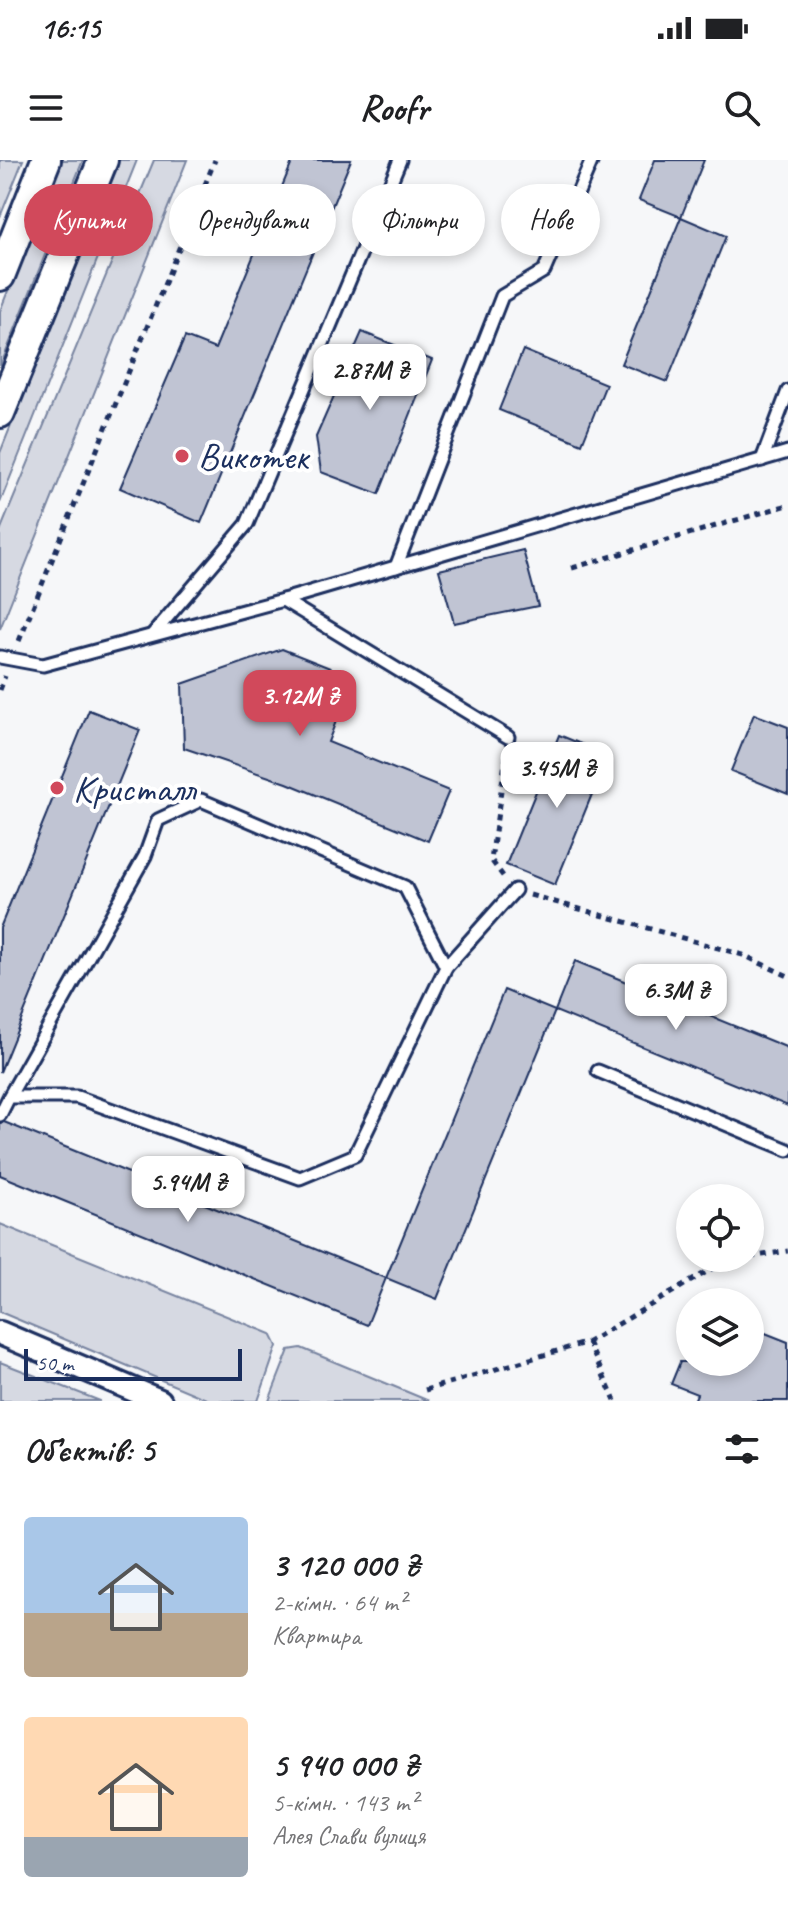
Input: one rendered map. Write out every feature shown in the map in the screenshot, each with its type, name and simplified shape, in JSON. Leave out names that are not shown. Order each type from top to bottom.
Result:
[{"type":"street","points":[[0,276],[46,160]]},
{"type":"street","points":[[0,413],[103,160]]},
{"type":"street","points":[[0,1333],[160,1401]]},
{"type":"lane","points":[[152,636],[247,524],[400,160]]},
{"type":"lane","points":[[396,567],[502,296],[544,271],[592,160]]},
{"type":"lane","points":[[762,460],[788,391]]},
{"type":"lane","points":[[6,658],[43,665],[283,600],[788,452]]},
{"type":"lane","points":[[283,600],[508,737]]},
{"type":"lane","points":[[0,1115],[145,856],[158,820],[201,800],[405,887],[446,967]]},
{"type":"lane","points":[[9,1097],[77,1097],[300,1178],[355,1155],[446,967],[515,890]]},
{"type":"lane","points":[[598,1071],[788,1150]]},
{"type":"path","points":[[0,690],[6,658],[215,160]]},
{"type":"path","points":[[572,568],[788,505]]},
{"type":"path","points":[[508,737],[491,860],[515,890],[743,955],[788,976]]},
{"type":"path","points":[[764,1255],[788,1251]]},
{"type":"path","points":[[425,1390],[588,1342],[706,1272]]},
{"type":"path","points":[[588,1342],[615,1401]]},
{"type":"shaded area","points":[[0,160],[23,160],[0,217]]},
{"type":"shaded area","points":[[60,160],[83,160],[73,184],[50,184]]},
{"type":"shaded area","points":[[118,160],[137,160],[127,184],[108,184]]},
{"type":"shaded area","points":[[154,160],[187,160],[177,184],[169,184],[169,205],[153,245],[153,184],[144,184]]},
{"type":"shaded area","points":[[24,251],[24,256],[45,256],[0,367],[0,311]]},
{"type":"shaded area","points":[[79,256],[99,256],[0,503],[0,453]]},
{"type":"shaded area","points":[[114,256],[149,256],[0,629],[0,531]]},
{"type":"shaded area","points":[[0,1224],[271,1334],[277,1346],[258,1401],[211,1401],[0,1312]]},
{"type":"shaded area","points":[[301,1348],[429,1401],[269,1401],[289,1350]]},
{"type":"shaded area","points":[[0,1362],[100,1401],[0,1401]]},
{"type":"building","points":[[293,160],[351,160],[336,196],[336,184],[283,184]]},
{"type":"building","points":[[655,160],[704,160],[681,217],[639,200]]},
{"type":"building","points":[[681,217],[726,236],[667,382],[621,364]]},
{"type":"building","points":[[253,256],[311,256],[201,523],[120,488],[185,337],[215,349]]},
{"type":"building","points":[[362,332],[432,360],[379,494],[321,472],[316,437]]},
{"type":"building","points":[[523,350],[606,384],[582,444],[499,410]]},
{"type":"building","points":[[523,550],[538,606],[454,623],[439,570]]},
{"type":"building","points":[[282,649],[353,677],[328,742],[449,791],[428,841],[287,783],[184,748],[182,684]]},
{"type":"building","points":[[89,710],[140,730],[0,1072],[0,928]]},
{"type":"building","points":[[754,714],[788,727],[788,794],[731,771]]},
{"type":"building","points":[[559,735],[608,755],[555,885],[506,865]]},
{"type":"building","points":[[575,961],[788,1048],[788,1106],[555,1011]]},
{"type":"building","points":[[504,990],[555,1011],[437,1299],[386,1278]]},
{"type":"building","points":[[4,1122],[386,1278],[367,1325],[0,1175],[0,1123]]},
{"type":"building","points":[[764,1333],[788,1342],[788,1401],[694,1401],[697,1394],[671,1384],[676,1372],[676,1376],[764,1376]]},
{"type":"place","name":"Викотек","points":[[182,456]]},
{"type":"place","name":"Кристалл","points":[[57,788]]}]
